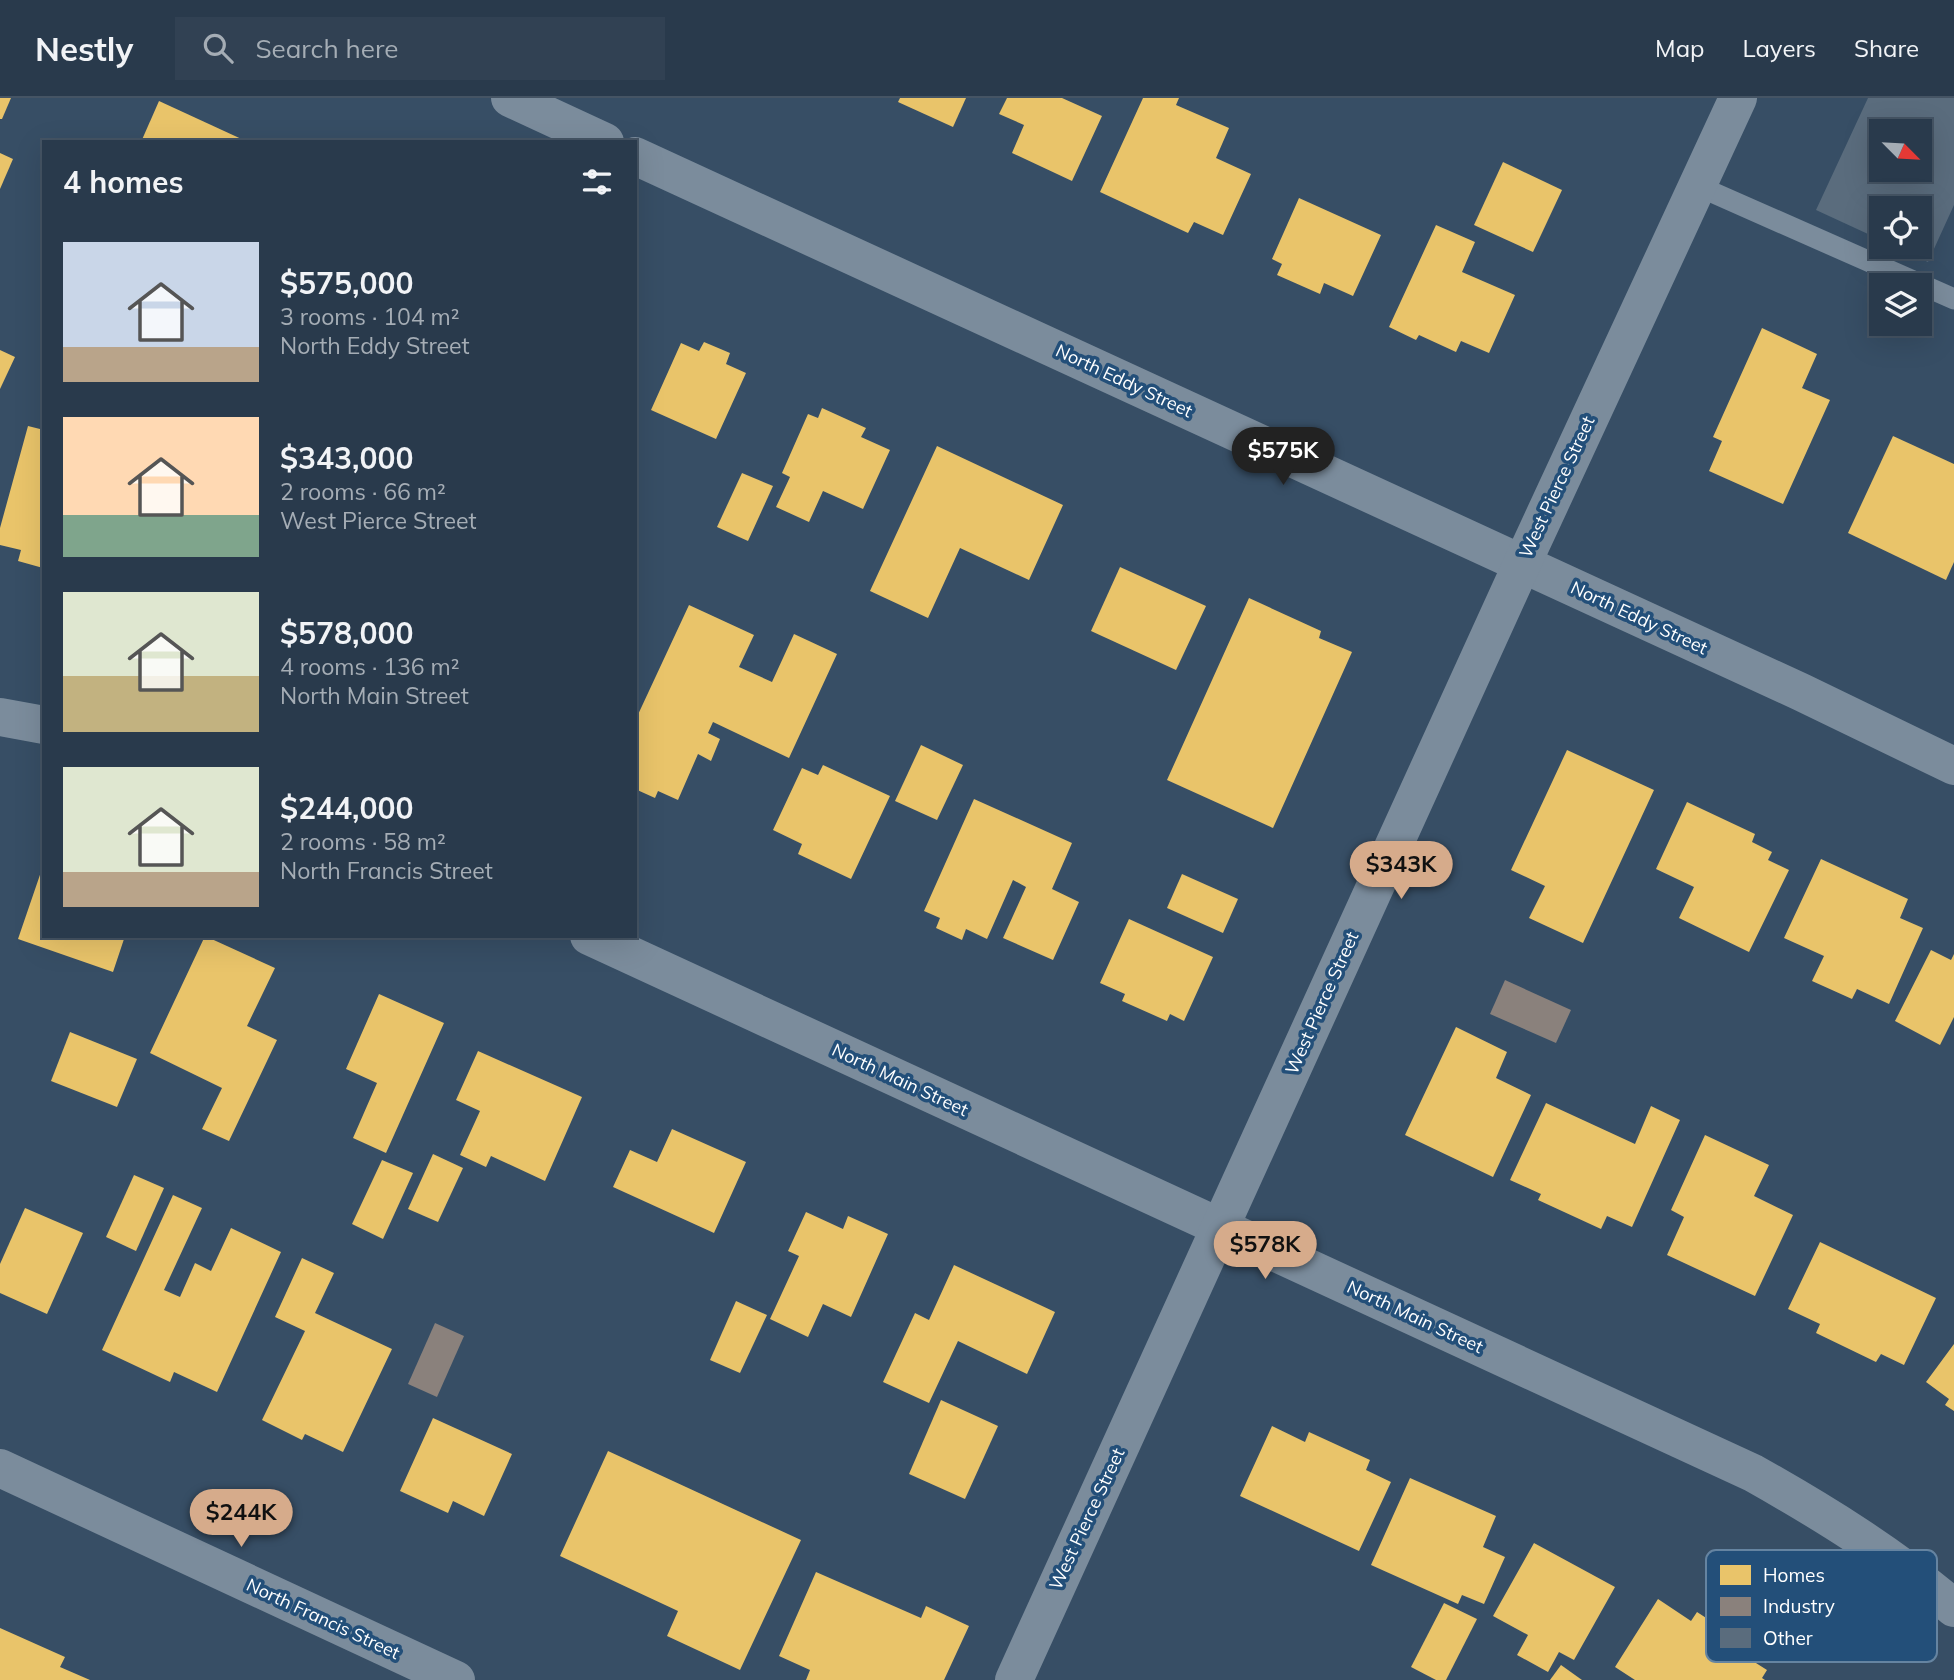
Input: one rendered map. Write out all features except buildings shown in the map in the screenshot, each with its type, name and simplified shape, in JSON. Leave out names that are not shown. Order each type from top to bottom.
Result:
[{"type":"street","points":[[510,98],[601,140]]},
{"type":"street","name":"West Pierce Street","points":[[1014,1680],[1522,564],[1738,98]]},
{"type":"street","name":"North Eddy Street","points":[[637,157],[1954,766]]},
{"type":"street","points":[[0,717],[42,725]]},
{"type":"street","name":"North Main Street","points":[[593,938],[1753,1473],[1830,1517],[1879,1550]]},
{"type":"street","name":"North Francis Street","points":[[0,1468],[456,1680]]},
{"type":"street","name":"North Main Street","points":[[1937,1594],[1954,1608]]},
{"type":"lane","points":[[1698,186],[1954,299]]}]
